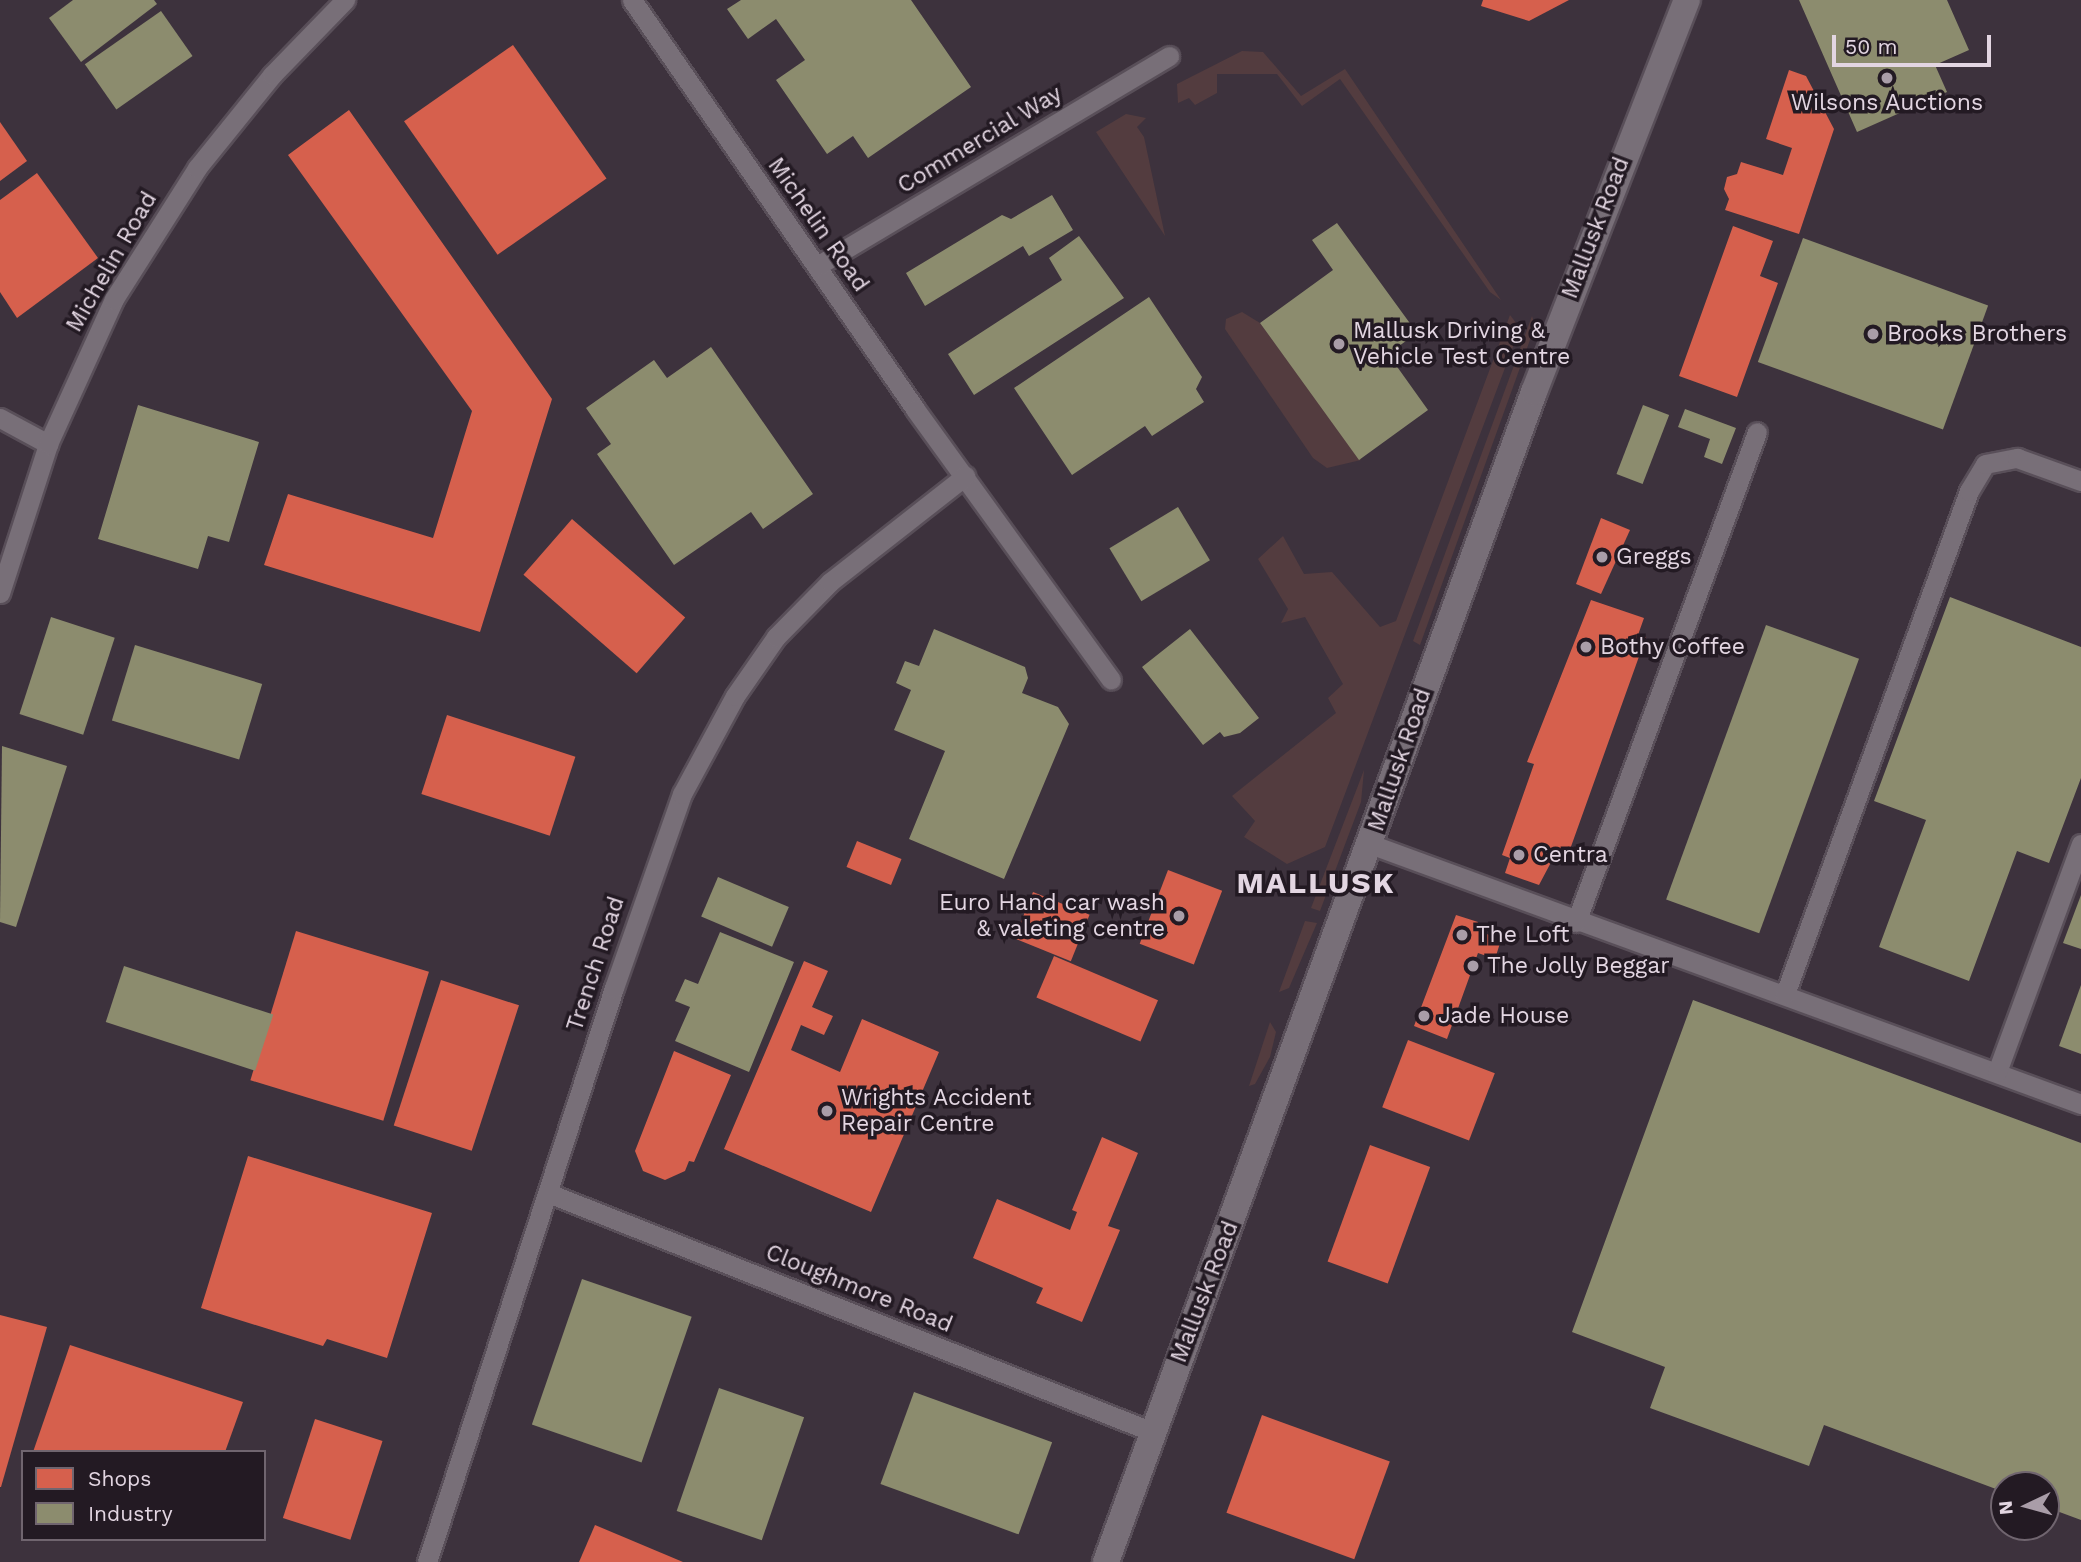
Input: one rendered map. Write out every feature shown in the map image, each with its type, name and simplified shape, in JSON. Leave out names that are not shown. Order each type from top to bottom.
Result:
[{"type":"main road","name":"Mallusk Road","points":[[1106,1562],[1548,355],[1687,0]]},
{"type":"street","name":"Michelin Road","points":[[0,593],[48,444],[114,299],[197,168],[272,75],[345,0]]},
{"type":"street","name":"Michelin Road","points":[[632,0],[1111,680]]},
{"type":"street","name":"Commercial Way","points":[[817,266],[1169,55]]},
{"type":"street","points":[[0,418],[48,444]]},
{"type":"street","points":[[1576,922],[1757,432]]},
{"type":"street","points":[[1785,994],[1969,491],[1985,464],[2017,458],[2081,481]]},
{"type":"street","name":"Trench Road","points":[[427,1562],[663,843],[682,794],[735,696],[776,637],[830,582],[965,476]]},
{"type":"street","points":[[1370,844],[1576,922],[1785,994],[2081,1104]]},
{"type":"street","points":[[1997,1072],[2081,844]]},
{"type":"street","name":"Cloughmore Road","points":[[548,1192],[1153,1432]]},
{"type":"shaded area","points":[[1242,51],[1263,52],[1301,96],[1345,69],[1501,300],[1490,292],[1340,79],[1302,106],[1277,74],[1217,74],[1217,93],[1195,105],[1189,98],[1178,103],[1177,84]]},
{"type":"shaded area","points":[[1126,114],[1146,118],[1137,127],[1144,137],[1165,236],[1096,132]]},
{"type":"shaded area","points":[[1242,312],[1260,323],[1361,460],[1327,468],[1313,458],[1225,329],[1226,319]]},
{"type":"shaded area","points":[[1510,315],[1520,328],[1325,847],[1287,864],[1244,837],[1255,821],[1232,796],[1336,713],[1328,698],[1343,684],[1305,617],[1281,623],[1288,609],[1258,559],[1283,536],[1304,574],[1332,572],[1380,627],[1396,621]]},
{"type":"shaded area","points":[[1532,316],[1535,326],[1420,645],[1413,641]]},
{"type":"shaded area","points":[[1364,770],[1361,802],[1320,911],[1311,908]]},
{"type":"shaded area","points":[[1305,921],[1317,923],[1289,988],[1279,992]]},
{"type":"shaded area","points":[[1270,1022],[1276,1032],[1270,1057],[1255,1084],[1249,1086]]},
{"type":"building: Shops","points":[[1483,0],[1569,0],[1529,21],[1481,6]]},
{"type":"building: Shops","points":[[513,45],[606,179],[498,255],[404,121]]},
{"type":"building: Shops","points":[[1789,70],[1806,76],[1834,129],[1799,234],[1725,210],[1729,199],[1724,189],[1727,177],[1737,174],[1741,162],[1783,175],[1792,148],[1766,139]]},
{"type":"building: Shops","points":[[349,110],[552,399],[480,632],[264,565],[288,494],[433,538],[472,411],[288,155]]},
{"type":"building: Shops","points":[[0,122],[27,161],[0,181]]},
{"type":"building: Shops","points":[[37,173],[98,258],[17,318],[0,292],[0,200]]},
{"type":"building: Shops","points":[[1733,226],[1773,241],[1760,276],[1778,283],[1737,397],[1679,376]]},
{"type":"building: Shops","name":"Greggs","points":[[1601,518],[1630,530],[1601,594],[1576,584]]},
{"type":"building: Shops","points":[[572,519],[685,617],[637,673],[523,575]]},
{"type":"building: Shops","points":[[1591,600],[1644,618],[1638,635],[1646,637],[1568,855],[1557,851],[1539,885],[1505,873],[1510,858],[1502,855],[1534,764],[1527,762]]},
{"type":"building: Shops","points":[[447,715],[575,757],[550,836],[421,794]]},
{"type":"building: Shops","points":[[857,841],[902,859],[891,885],[847,867]]},
{"type":"building: Shops","name":"Euro Hand car wash & valeting centre","points":[[1168,870],[1222,891],[1194,965],[1140,944]]},
{"type":"building: Shops","points":[[1033,892],[1090,915],[1071,961],[1014,938]]},
{"type":"building: Shops","points":[[1456,915],[1478,922],[1475,929],[1501,940],[1495,959],[1478,953],[1447,1039],[1414,1026]]},
{"type":"building: Shops","points":[[296,931],[429,972],[383,1121],[250,1080]]},
{"type":"building: Shops","points":[[1054,956],[1158,1000],[1140,1042],[1036,997]]},
{"type":"building: Shops","name":"Wrights Accident Repair Centre","points":[[804,961],[828,971],[812,1007],[833,1016],[824,1035],[801,1025],[791,1050],[840,1072],[862,1019],[939,1052],[871,1212],[724,1149]]},
{"type":"building: Shops","points":[[441,980],[519,1005],[472,1151],[394,1126]]},
{"type":"building: Shops","points":[[1408,1040],[1495,1073],[1469,1141],[1382,1107]]},
{"type":"building: Shops","points":[[674,1051],[731,1075],[694,1162],[689,1161],[685,1171],[665,1180],[643,1171],[635,1151]]},
{"type":"building: Shops","points":[[1102,1137],[1138,1153],[1108,1226],[1120,1230],[1082,1322],[1036,1303],[1043,1288],[973,1258],[997,1199],[1070,1230],[1077,1212],[1072,1210]]},
{"type":"building: Shops","points":[[1370,1145],[1430,1167],[1388,1283],[1328,1262]]},
{"type":"building: Shops","points":[[248,1156],[432,1213],[387,1358],[327,1339],[323,1346],[201,1308]]},
{"type":"building: Shops","points":[[0,1315],[47,1327],[1,1487],[0,1487]]},
{"type":"building: Shops","points":[[70,1345],[243,1402],[226,1450],[34,1450]]},
{"type":"building: Shops","points":[[1262,1415],[1390,1462],[1354,1559],[1226,1513]]},
{"type":"building: Shops","points":[[315,1419],[383,1441],[350,1540],[283,1518]]},
{"type":"building: Shops","points":[[595,1525],[683,1562],[579,1562]]},
{"type":"building: Industry","points":[[73,0],[154,0],[157,4],[81,62],[49,18]]},
{"type":"building: Industry","points":[[741,0],[911,0],[971,87],[868,158],[853,136],[827,154],[776,80],[805,60],[776,19],[748,39],[727,9]]},
{"type":"building: Industry","name":"Wilsons Auctions","points":[[1799,0],[1947,0],[1969,50],[1935,65],[1947,92],[1857,132]]},
{"type":"building: Industry","points":[[161,11],[193,56],[116,109],[85,64]]},
{"type":"building: Industry","points":[[1052,195],[1073,230],[1029,256],[1023,246],[925,306],[906,273],[1002,215],[1011,219]]},
{"type":"building: Industry","name":"Mallusk Driving & Vehicle Test Centre","points":[[1337,223],[1417,333],[1388,354],[1428,410],[1359,460],[1260,323],[1333,270],[1312,240]]},
{"type":"building: Industry","points":[[1079,236],[1124,298],[974,395],[948,354],[1062,280],[1049,258]]},
{"type":"building: Industry","name":"Brooks Brothers","points":[[1803,238],[1988,305],[1943,429],[1758,362]]},
{"type":"building: Industry","points":[[1149,297],[1202,377],[1196,389],[1204,402],[1152,436],[1145,426],[1072,475],[1014,388]]},
{"type":"building: Industry","points":[[711,347],[813,494],[763,529],[751,512],[674,565],[597,454],[611,444],[586,408],[654,360],[667,378]]},
{"type":"building: Industry","points":[[138,405],[259,442],[229,542],[208,536],[198,569],[98,539]]},
{"type":"building: Industry","points":[[1643,405],[1669,415],[1643,484],[1616,474]]},
{"type":"building: Industry","points":[[1685,409],[1736,428],[1722,464],[1704,457],[1710,439],[1678,427]]},
{"type":"building: Industry","points":[[1178,507],[1210,560],[1141,601],[1109,548]]},
{"type":"building: Industry","points":[[1950,597],[2081,647],[2081,778],[2049,863],[2017,851],[1969,981],[1879,947],[1926,820],[1874,801]]},
{"type":"building: Industry","points":[[51,617],[115,638],[83,735],[19,714]]},
{"type":"building: Industry","points":[[1766,625],[1859,659],[1759,933],[1666,899]]},
{"type":"building: Industry","points":[[934,629],[1025,667],[1028,678],[1022,693],[1058,707],[1069,724],[1004,879],[909,839],[945,751],[894,730],[911,690],[896,683],[905,661],[919,666]]},
{"type":"building: Industry","points":[[1190,629],[1259,718],[1240,733],[1224,737],[1220,732],[1203,745],[1142,667]]},
{"type":"building: Industry","points":[[135,645],[262,684],[239,759],[112,721]]},
{"type":"building: Industry","points":[[2,746],[67,766],[16,927],[0,922]]},
{"type":"building: Industry","points":[[718,877],[789,907],[772,947],[701,917]]},
{"type":"building: Industry","points":[[2081,895],[2081,949],[2063,943]]},
{"type":"building: Industry","points":[[720,932],[794,962],[749,1072],[675,1041],[690,1007],[675,1001],[685,979],[698,984]]},
{"type":"building: Industry","points":[[124,966],[273,1015],[255,1071],[106,1022]]},
{"type":"building: Industry","points":[[2081,985],[2081,1054],[2059,1046]]},
{"type":"building: Industry","points":[[1693,1000],[2081,1143],[2081,1520],[2060,1512],[2060,1471],[1990,1471],[1990,1487],[1824,1425],[1809,1466],[1650,1408],[1665,1367],[1572,1332]]},
{"type":"building: Industry","points":[[582,1279],[692,1317],[642,1462],[532,1425]]},
{"type":"building: Industry","points":[[719,1388],[804,1417],[762,1540],[677,1511]]},
{"type":"building: Industry","points":[[914,1392],[1052,1442],[1019,1534],[880,1484]]},
{"type":"place","name":"Wilsons Auctions","points":[[1887,78]]},
{"type":"place","name":"Brooks Brothers","points":[[1873,334]]},
{"type":"place","name":"Mallusk Driving & Vehicle Test Centre","points":[[1339,344]]},
{"type":"place","name":"Greggs","points":[[1602,557]]},
{"type":"place","name":"Bothy Coffee","points":[[1586,647]]},
{"type":"place","name":"Centra","points":[[1519,855]]},
{"type":"place","name":"Euro Hand car wash & valeting centre","points":[[1179,916]]},
{"type":"place","name":"The Loft","points":[[1462,935]]},
{"type":"place","name":"The Jolly Beggar","points":[[1473,966]]},
{"type":"place","name":"Jade House","points":[[1424,1016]]},
{"type":"place","name":"Wrights Accident Repair Centre","points":[[827,1111]]},
{"type":"district","name":"MALLUSK","points":[[1316,883]]}]
